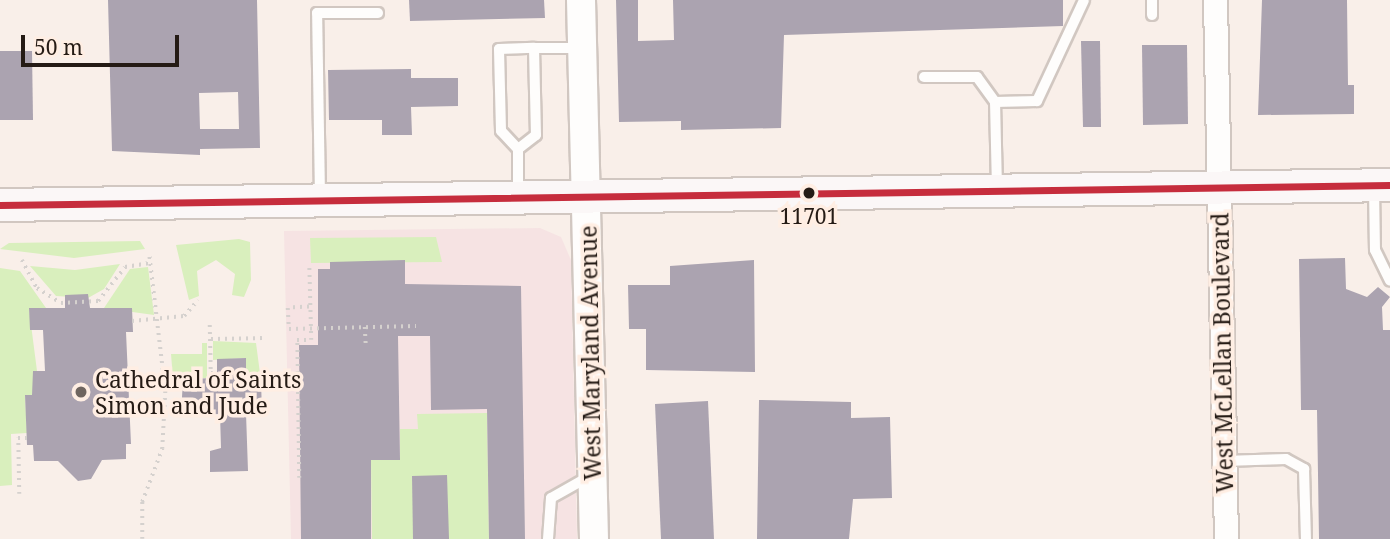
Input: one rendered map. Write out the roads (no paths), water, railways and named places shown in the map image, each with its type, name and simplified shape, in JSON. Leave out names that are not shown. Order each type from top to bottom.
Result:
[{"type":"main road","points":[[0,205],[1382,185]]},
{"type":"street","name":"West Maryland Avenue","points":[[582,0],[594,539]]},
{"type":"street","name":"West McLellan Boulevard","points":[[1215,0],[1226,539]]},
{"type":"lane","points":[[995,102],[1037,100],[1084,0]]},
{"type":"lane","points":[[1152,0],[1152,15]]},
{"type":"lane","points":[[320,200],[317,13],[379,13]]},
{"type":"lane","points":[[518,149],[536,135],[534,48]]},
{"type":"lane","points":[[518,197],[518,149],[501,131],[499,49],[583,48]]},
{"type":"lane","points":[[924,77],[977,77],[995,102],[998,191]]},
{"type":"lane","points":[[1382,185],[1375,250],[1390,281]]},
{"type":"lane","points":[[1224,461],[1286,459],[1304,469],[1306,539]]},
{"type":"lane","points":[[548,539],[551,498],[593,475]]},
{"type":"place","name":"11701","points":[[809,193]]},
{"type":"place","name":"Cathedral of Saints Simon and Jude","points":[[81,392]]}]
